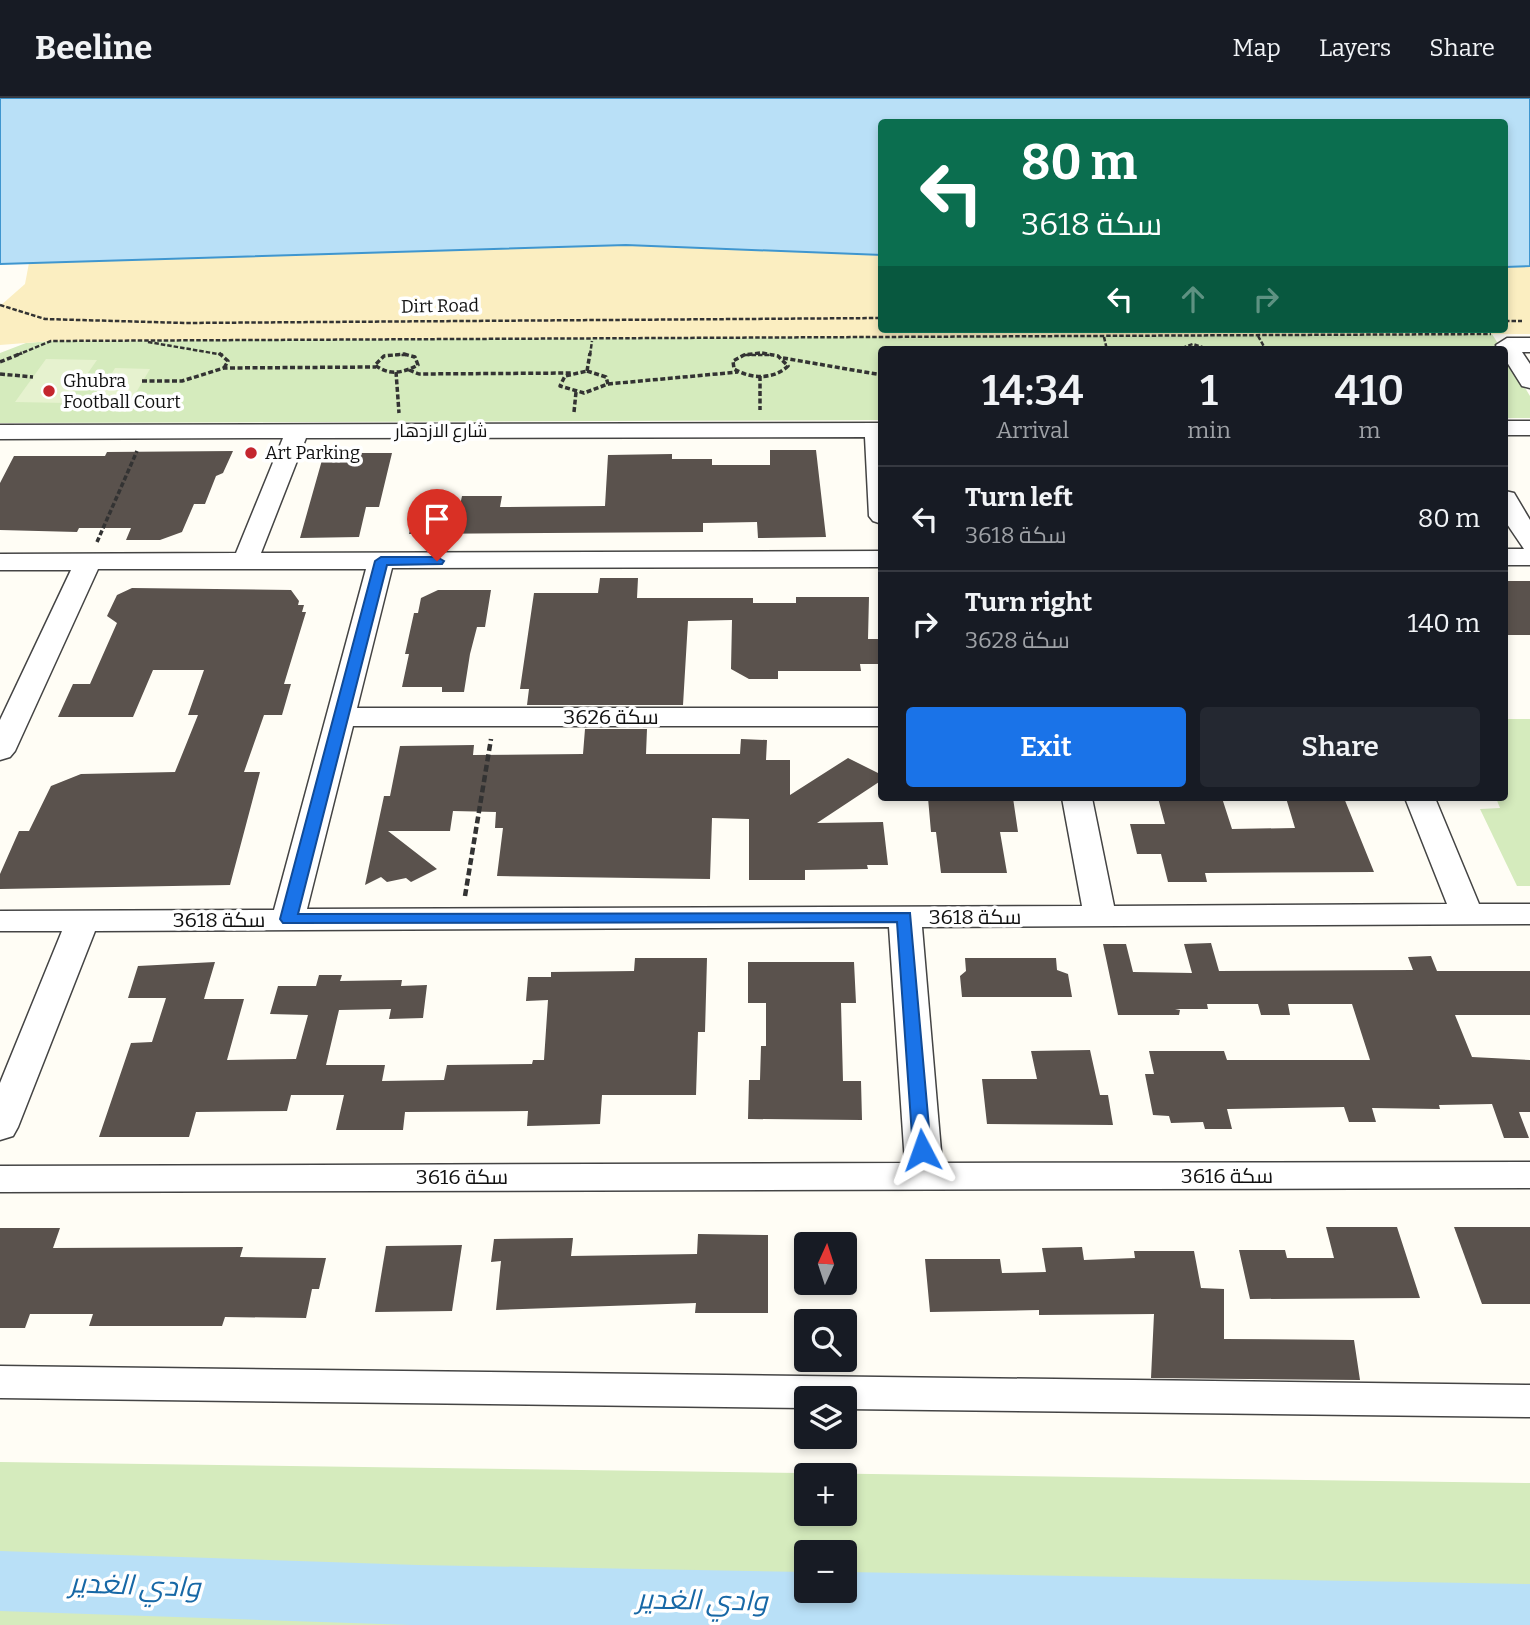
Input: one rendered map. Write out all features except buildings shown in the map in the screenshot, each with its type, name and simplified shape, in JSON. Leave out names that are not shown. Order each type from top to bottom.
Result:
[{"type":"street","points":[[1508,346],[1530,345]]},
{"type":"street","points":[[1508,347],[1530,381]]},
{"type":"street","points":[[1508,428],[1530,428]]},
{"type":"street","name":"شارع الازدهار","points":[[0,432],[878,430]]},
{"type":"street","points":[[245,562],[297,432]]},
{"type":"street","points":[[1508,503],[1530,543]]},
{"type":"street","points":[[1508,557],[1530,557]]},
{"type":"street","points":[[0,562],[878,559]]},
{"type":"street","points":[[288,919],[381,561]]},
{"type":"street","points":[[0,751],[10,707],[88,562]]},
{"type":"street","name":"سكة 3626","points":[[341,717],[878,717]]},
{"type":"street","points":[[1078,801],[1100,916]]},
{"type":"street","points":[[1421,801],[1468,914]]},
{"type":"street","name":"سكة 3618","points":[[0,920],[1530,914]]},
{"type":"street","points":[[905,917],[924,1176]]},
{"type":"street","points":[[0,1128],[83,920]]},
{"type":"street","name":"سكة 3616","points":[[0,1179],[1530,1175]]},
{"type":"street","points":[[0,1382],[1530,1401]]},
{"type":"path","name":"Dirt Road","points":[[0,305],[45,319],[185,323],[878,318]]},
{"type":"path","points":[[1508,321],[1530,321]]},
{"type":"path","points":[[0,362],[51,341],[592,341],[1503,334]]},
{"type":"path","points":[[1198,344],[1210,336]]},
{"type":"path","points":[[1258,336],[1264,346]]},
{"type":"path","points":[[1104,337],[1106,346]]},
{"type":"path","points":[[756,340],[757,353]]},
{"type":"path","points":[[144,341],[167,350],[194,349],[223,354],[228,361],[224,368]]},
{"type":"path","points":[[587,372],[592,341]]},
{"type":"path","points":[[1181,346],[1202,346]]},
{"type":"path","points":[[738,372],[734,369],[733,361],[757,353],[878,374]]},
{"type":"path","points":[[142,381],[182,381],[224,368],[376,367],[396,372],[410,370],[418,365],[418,359],[404,354],[384,356],[376,362],[376,367]]},
{"type":"path","points":[[572,373],[559,382],[564,388],[576,392],[598,390],[608,384],[738,372],[760,376],[785,370],[787,362],[781,357]]},
{"type":"path","points":[[410,370],[419,374],[587,372],[606,377],[608,384]]},
{"type":"path","points":[[396,372],[400,419]]},
{"type":"path","points":[[0,374],[33,377]]},
{"type":"path","points":[[760,376],[760,420]]},
{"type":"path","points":[[574,421],[576,392]]},
{"type":"path","points":[[88,562],[145,432]]},
{"type":"path","points":[[461,919],[495,717]]},
{"type":"green space","points":[[1492,334],[1500,346],[878,346],[878,420],[0,423],[0,353],[26,343]]},
{"type":"green space","name":"Ghubra Football Court","points":[[46,359],[97,360],[67,403],[15,402]]},
{"type":"green space","points":[[1508,360],[1530,396],[1530,418],[1508,418]]},
{"type":"green space","points":[[115,368],[150,369],[134,396],[99,395]]},
{"type":"green space","points":[[1508,719],[1530,719],[1530,886],[1517,886],[1480,809],[1500,808],[1497,801],[1508,801]]},
{"type":"green space","points":[[0,1462],[794,1473],[794,1526],[857,1526],[857,1474],[1530,1483],[1530,1625],[0,1625]]},
{"type":"sand","points":[[626,245],[878,255],[878,333],[1508,333],[1508,267],[1530,266],[1530,334],[51,341],[0,345],[0,306],[25,284],[29,263]]},
{"type":"water","points":[[0,98],[1530,98],[1530,266],[1508,267],[1508,119],[878,119],[878,255],[626,245],[0,264]]},
{"type":"waterway","name":"وادي الغدير","points":[[0,1581],[418,1595],[1530,1615]]},
{"type":"place","name":"Ghubra Football Court","points":[[49,391]]},
{"type":"place","name":"Art Parking","points":[[251,453]]},
{"type":"route","points":[[437,561],[381,561],[288,919],[905,917],[922,1150]]}]
